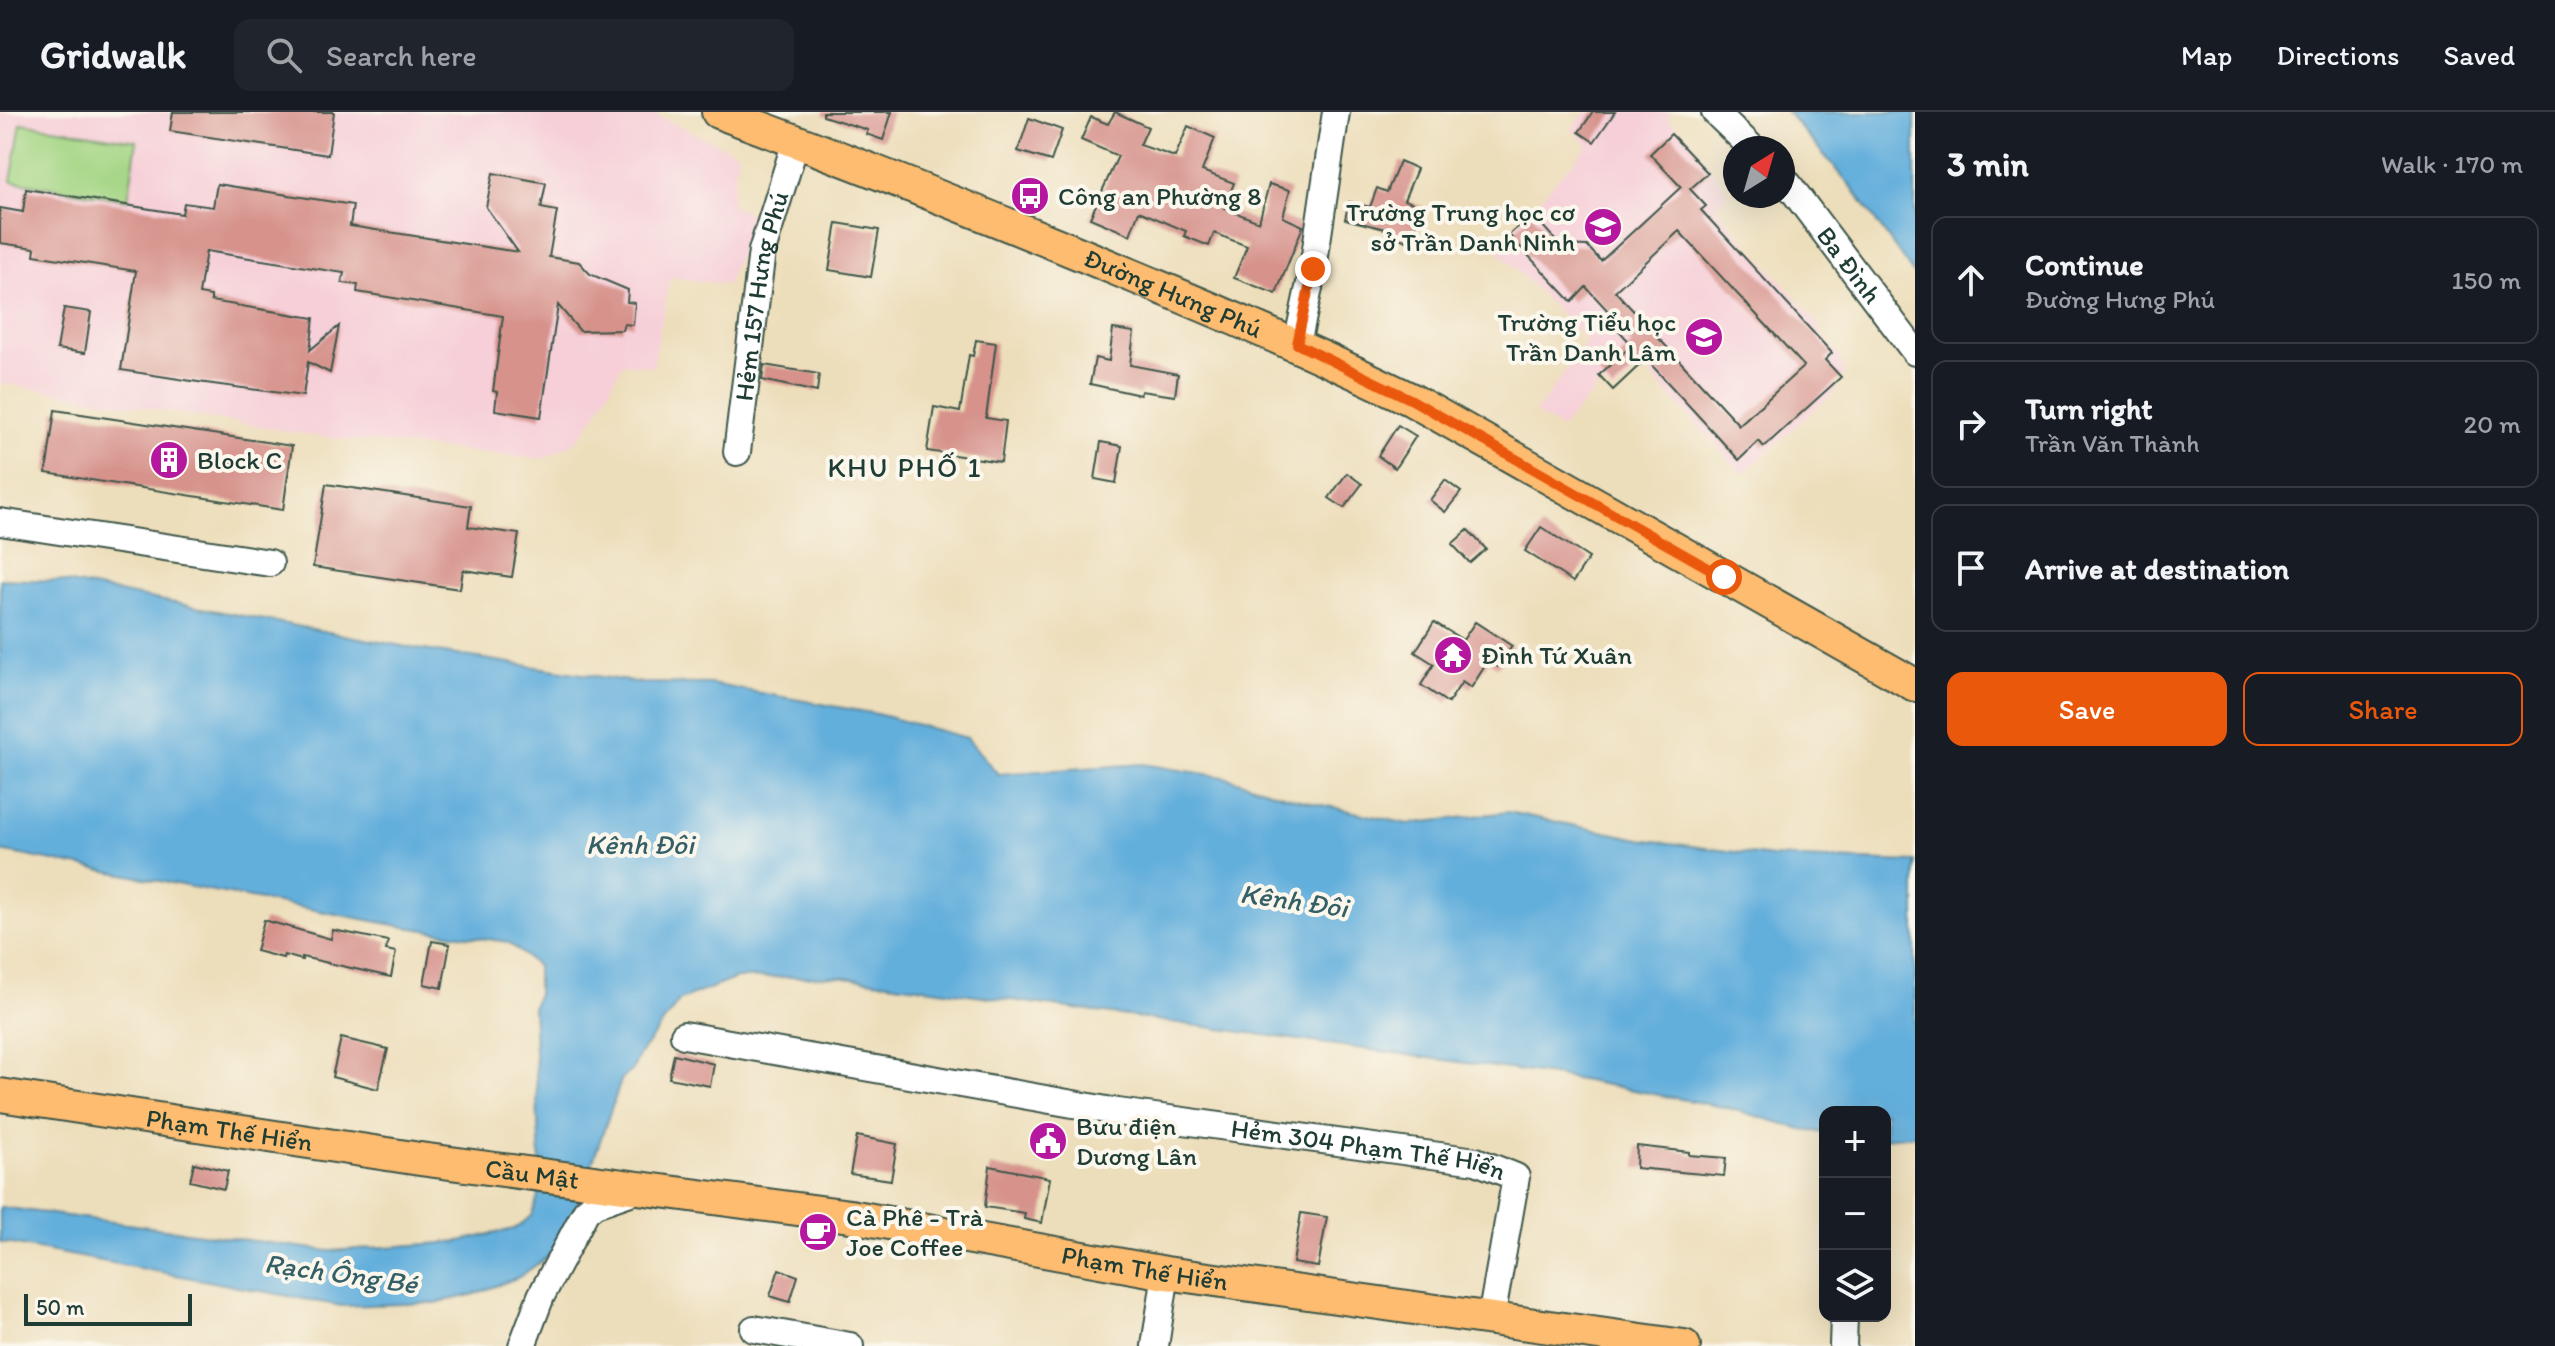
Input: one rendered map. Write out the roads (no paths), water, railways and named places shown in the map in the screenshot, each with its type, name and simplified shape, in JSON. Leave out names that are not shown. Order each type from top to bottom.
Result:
[{"type":"main road","name":"Đường Hưng Phú","points":[[718,112],[914,186],[1297,344],[1412,400],[1915,685]]},
{"type":"main road","name":"Phạm Thế Hiển","points":[[0,1095],[458,1163]]},
{"type":"main road","name":"Cầu Mật","points":[[458,1163],[607,1183]]},
{"type":"main road","name":"Phạm Thế Hiển","points":[[607,1183],[850,1216],[1166,1273],[1684,1346]]},
{"type":"street","points":[[1297,344],[1313,269],[1336,112]]},
{"type":"street","points":[[1715,112],[1740,136]]},
{"type":"street","name":"Hẻm 157 Hưng Phú","points":[[737,452],[762,251],[796,141]]},
{"type":"street","name":"Ba Đình","points":[[1795,193],[1915,352]]},
{"type":"street","points":[[0,522],[270,563]]},
{"type":"street","name":"Hẻm 304 Phạm Thế Hiển","points":[[684,1035],[1118,1112],[1476,1161],[1516,1177],[1491,1319]]},
{"type":"street","points":[[522,1346],[541,1296],[586,1211],[595,1204],[639,1189]]},
{"type":"street","points":[[1155,1346],[1166,1273]]},
{"type":"street","points":[[1843,1346],[1844,1322]]},
{"type":"street","points":[[754,1329],[850,1346]]},
{"type":"water","points":[[1787,112],[1915,112],[1915,276],[1851,186]]},
{"type":"water","name":"Kênh Đôi","points":[[0,579],[60,581],[418,649],[641,683],[711,684],[877,714],[967,738],[998,774],[1143,764],[1224,777],[1296,799],[1408,824],[1508,812],[1640,839],[1772,857],[1915,862],[1915,1135],[1891,1137],[1891,1106],[1819,1106],[1819,1132],[1809,1131],[1728,1108],[1559,1076],[838,976],[737,978],[680,1000],[639,1055],[632,1071],[622,1078],[573,1218],[550,1255],[519,1277],[472,1295],[435,1303],[341,1306],[0,1242],[0,1207],[329,1251],[456,1242],[514,1229],[532,1216],[541,1186],[533,1007],[537,995],[537,966],[508,942],[405,927],[0,851]]},
{"type":"place","name":"Công an Phường 8","points":[[1030,196]]},
{"type":"place","name":"Trường Trung học cơ sở Trần Danh Ninh","points":[[1603,227]]},
{"type":"place","name":"Trường Tiểu học Trần Danh Lâm","points":[[1704,337]]},
{"type":"place","name":"Block C","points":[[169,460]]},
{"type":"place","name":"Đình Tứ Xuân","points":[[1453,655]]},
{"type":"place","name":"Bưu điện Dương Lân","points":[[1048,1141]]},
{"type":"place","name":"Cà Phê - Trà Joe Coffee","points":[[818,1232]]},
{"type":"district","name":"KHU PHỐ 1","points":[[905,467]]},
{"type":"water label","name":"Rạch Ông Bé","points":[[341,1273]]}]
